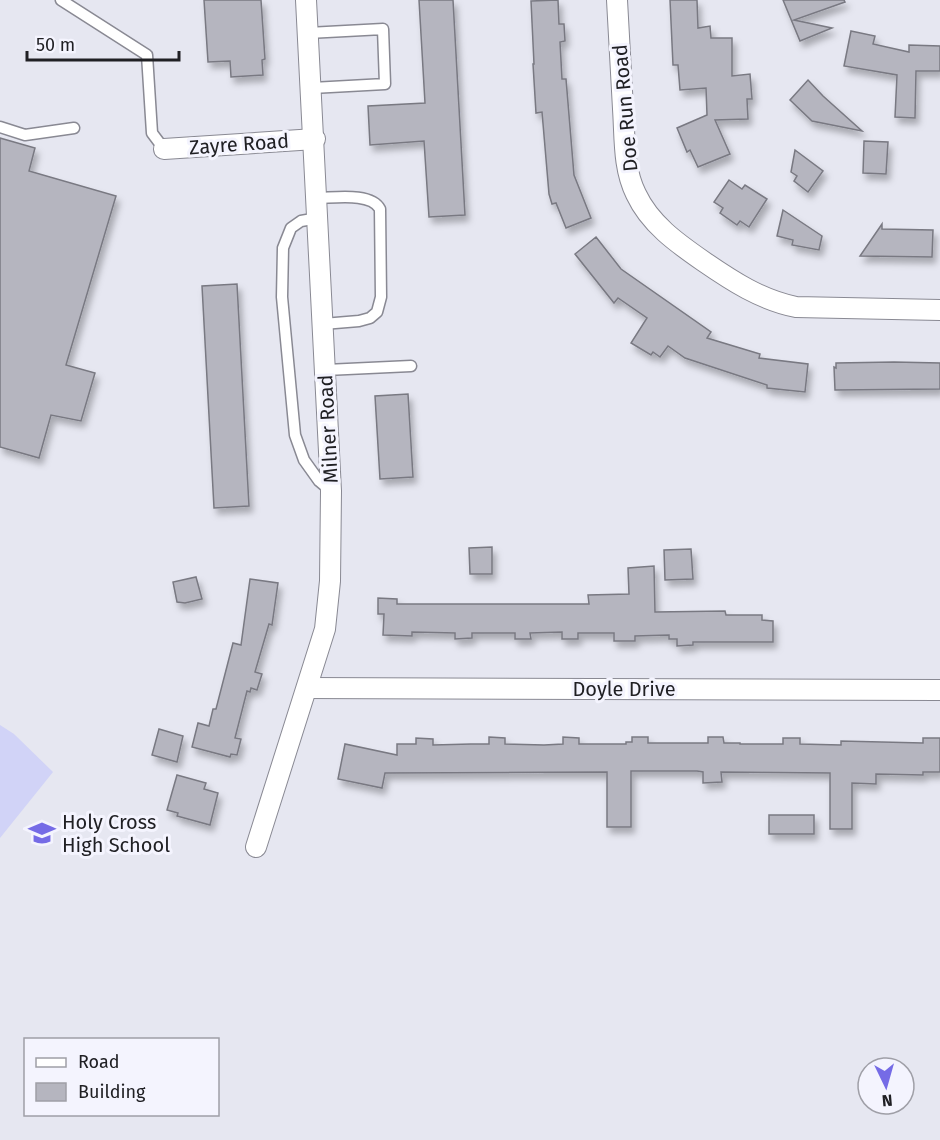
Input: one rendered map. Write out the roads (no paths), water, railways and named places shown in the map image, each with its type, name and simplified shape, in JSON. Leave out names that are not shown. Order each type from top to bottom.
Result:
[{"type":"street","name":"Milner Road","points":[[256,847],[325,629],[330,581],[331,491],[315,138],[306,0]]},
{"type":"street","name":"Doe Run Road","points":[[617,0],[627,164],[636,195],[657,225],[677,243],[724,276],[749,291],[780,304],[796,307],[940,310]]},
{"type":"street","name":"Zayre Road","points":[[164,149],[315,138]]},
{"type":"street","name":"Doyle Drive","points":[[307,688],[940,690]]},
{"type":"lane","points":[[61,0],[147,55],[152,133],[164,149]]},
{"type":"lane","points":[[308,33],[383,29],[385,84],[312,88]]},
{"type":"lane","points":[[0,127],[25,135],[74,128]]},
{"type":"lane","points":[[323,324],[359,321],[370,318],[377,312],[381,297],[380,209],[377,204],[369,200],[318,208],[291,228],[283,248],[282,297],[295,435],[304,460],[319,481],[331,491]]},
{"type":"lane","points":[[326,370],[411,366]]},
{"type":"place","name":"Holy Cross High School","points":[[42,833]]}]
